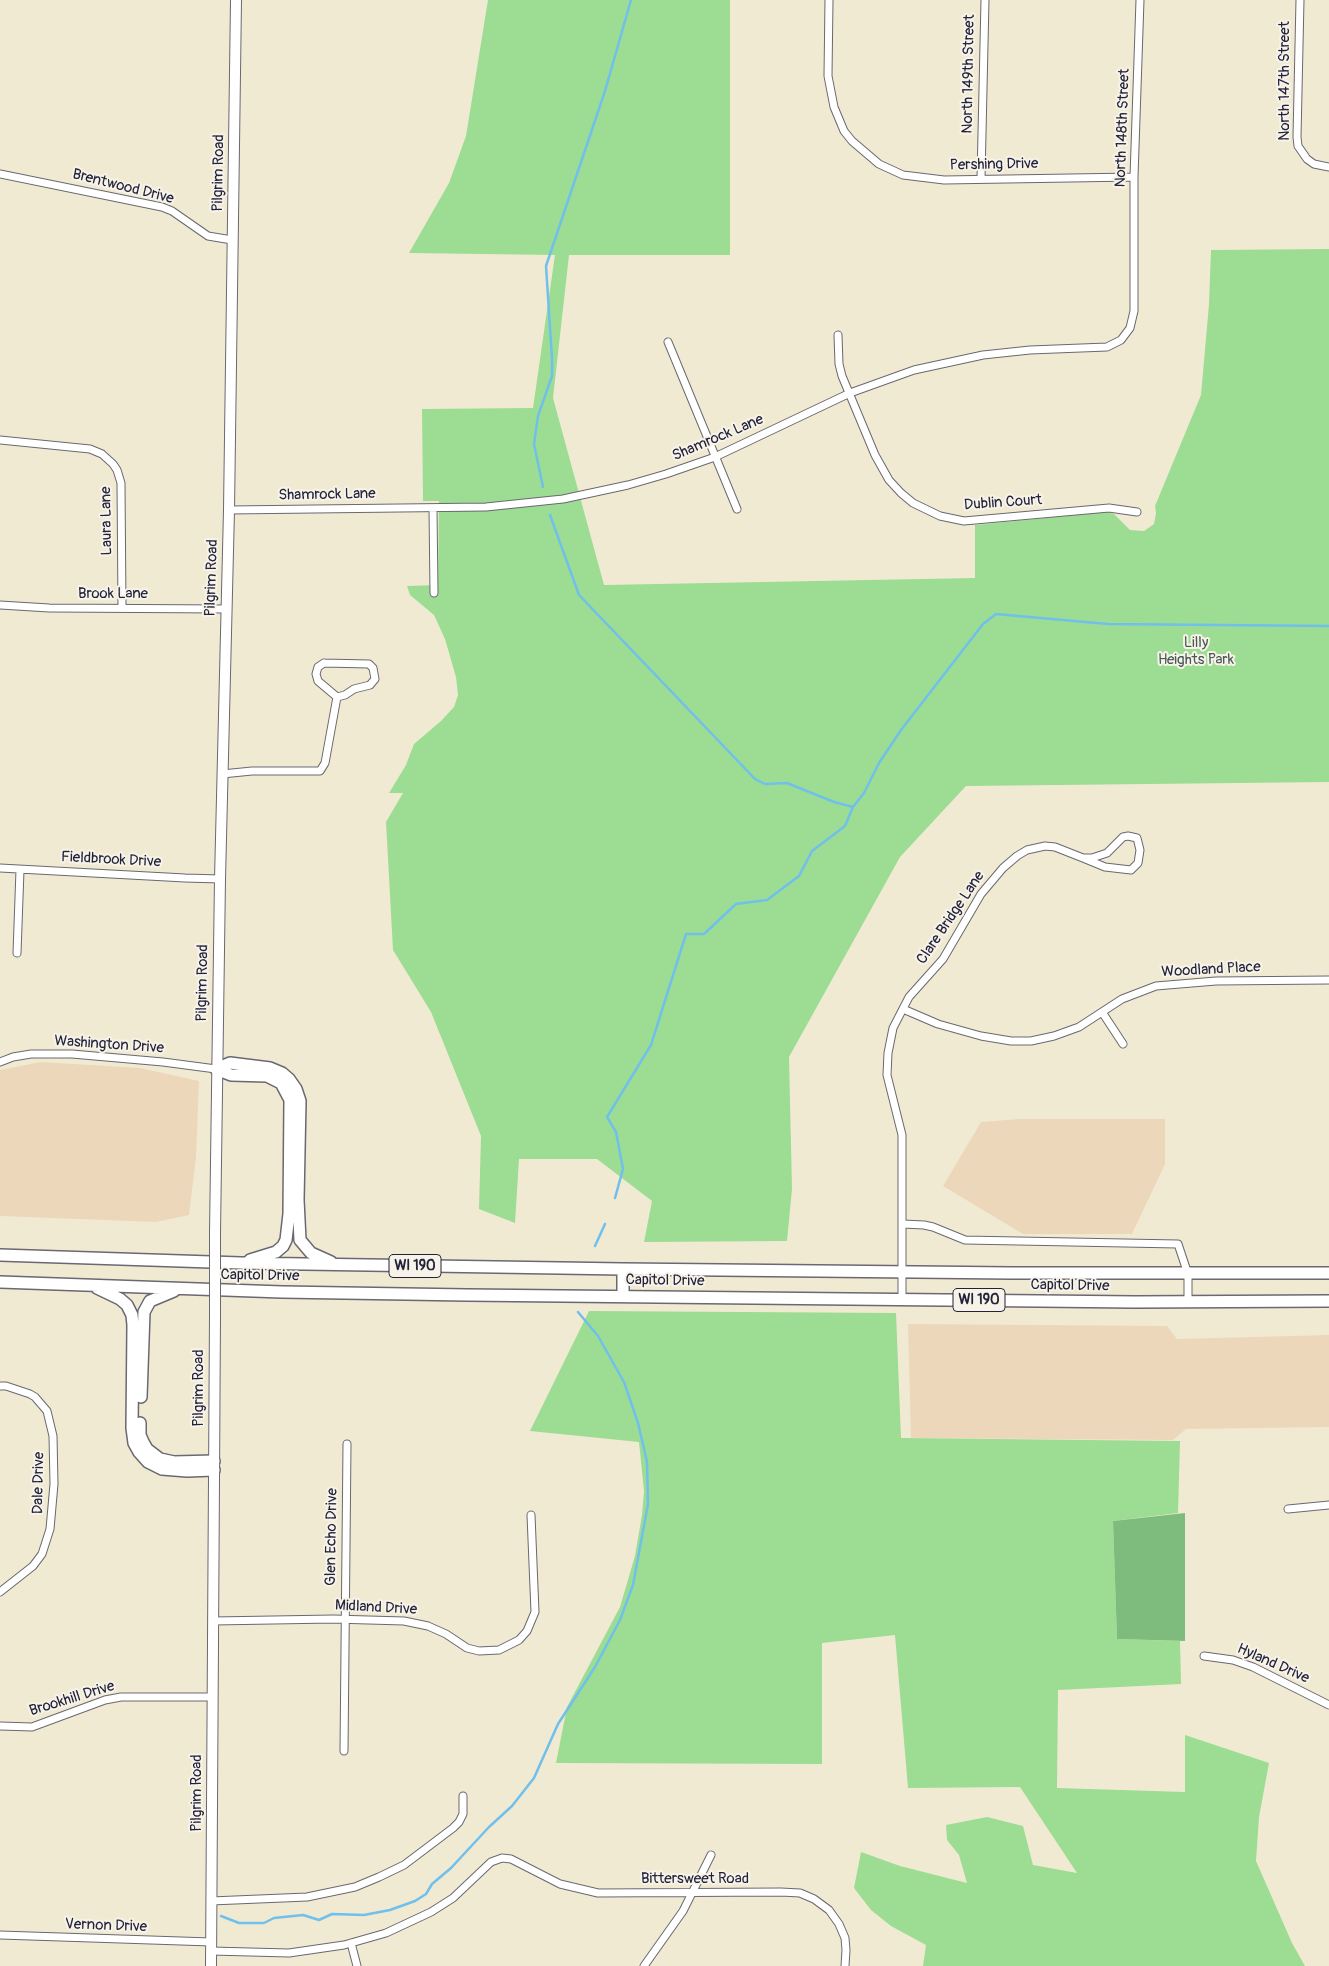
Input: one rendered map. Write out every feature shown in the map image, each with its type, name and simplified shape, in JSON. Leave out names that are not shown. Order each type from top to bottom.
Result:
[{"type":"main road","name":"Pilgrim Road","points":[[211,1966],[216,1069],[229,510],[236,0]]},
{"type":"main road","points":[[216,1069],[230,1063],[270,1068],[282,1073],[296,1089],[300,1101],[298,1200],[300,1240],[304,1248],[311,1253],[337,1265]]},
{"type":"main road","points":[[216,1069],[231,1075],[267,1076],[281,1083],[290,1100],[289,1214],[286,1240],[283,1246],[276,1252],[241,1263]]},
{"type":"main road","name":"Capitol Drive","points":[[0,1255],[241,1263],[622,1269],[1188,1274],[1329,1273]]},
{"type":"main road","points":[[622,1269],[623,1296]]},
{"type":"main road","name":"Capitol Drive","points":[[0,1282],[180,1289],[623,1296],[1329,1302]]},
{"type":"main road","points":[[94,1286],[120,1299],[127,1305],[132,1315],[134,1325],[132,1428],[134,1443],[138,1452],[148,1462],[162,1468],[187,1472],[214,1466]]},
{"type":"main road","points":[[180,1289],[150,1301],[144,1312],[140,1435],[147,1449],[160,1460],[214,1466]]},
{"type":"street","name":"Pershing Drive","points":[[829,0],[828,76],[834,107],[844,131],[861,151],[879,164],[903,175],[944,180],[1134,177]]},
{"type":"street","name":"North 149th Street","points":[[981,178],[985,0]]},
{"type":"street","name":"North 148th Street","points":[[1134,258],[1134,177],[1140,0]]},
{"type":"street","name":"North 147th Street","points":[[1300,0],[1297,137],[1300,151],[1307,159],[1314,164],[1329,167]]},
{"type":"street","name":"Brentwood Drive","points":[[0,174],[162,207],[172,211],[208,236],[232,240]]},
{"type":"street","name":"Shamrock Lane","points":[[229,510],[504,506],[563,499],[637,482],[715,457],[850,392],[914,370],[983,355],[1030,350],[1096,348],[1114,344],[1126,335],[1133,321],[1134,258]]},
{"type":"street","name":"Dublin Court","points":[[838,335],[839,364],[875,455],[889,480],[900,494],[926,511],[953,519],[974,521],[1109,508],[1137,512]]},
{"type":"street","points":[[668,342],[737,509]]},
{"type":"street","name":"Laura Lane","points":[[0,440],[90,449],[102,454],[113,464],[120,477],[121,488],[122,608]]},
{"type":"street","points":[[433,508],[434,593]]},
{"type":"street","name":"Brook Lane","points":[[0,605],[226,609]]},
{"type":"street","points":[[324,663],[369,664],[373,668],[375,679],[370,685],[354,689],[345,695],[337,697],[318,681],[316,674],[318,667],[324,663]]},
{"type":"street","points":[[222,774],[252,771],[320,771],[325,763],[337,697]]},
{"type":"street","name":"Clare Bridge Lane","points":[[902,1299],[902,1135],[887,1075],[893,1028],[909,997],[943,959],[981,894],[1003,868],[1017,856],[1026,850],[1045,846],[1055,847],[1082,858],[1105,867],[1117,870],[1131,870],[1138,863],[1140,843],[1137,838],[1123,836],[1107,853],[1092,858],[1082,858]]},
{"type":"street","name":"Fieldbrook Drive","points":[[0,868],[220,879]]},
{"type":"street","points":[[17,953],[20,870]]},
{"type":"street","name":"Woodland Place","points":[[903,1009],[919,1017],[957,1030],[1011,1041],[1031,1041],[1054,1036],[1079,1027],[1133,994],[1166,984],[1329,980]]},
{"type":"street","points":[[1102,1012],[1124,1044]]},
{"type":"street","name":"Washington Drive","points":[[0,1062],[13,1057],[31,1054],[72,1054],[216,1069]]},
{"type":"street","points":[[903,1224],[933,1227],[965,1240],[1178,1244],[1188,1274],[1188,1302]]},
{"type":"street","name":"Dale Drive","points":[[0,1386],[6,1386],[30,1394],[47,1411],[53,1436],[54,1484],[52,1523],[42,1554],[33,1566],[0,1592]]},
{"type":"street","name":"Glen Echo Drive","points":[[344,1751],[347,1444]]},
{"type":"street","points":[[1288,1509],[1329,1505]]},
{"type":"street","name":"Midland Drive","points":[[213,1621],[375,1619],[418,1623],[438,1630],[467,1648],[488,1652],[499,1650],[510,1646],[525,1633],[532,1622],[535,1602],[531,1515]]},
{"type":"street","name":"Hyland Drive","points":[[1204,1656],[1233,1660],[1253,1667],[1329,1705]]},
{"type":"street","name":"Brookhill Drive","points":[[0,1726],[32,1727],[105,1700],[121,1697],[212,1697]]},
{"type":"street","points":[[211,1901],[307,1897],[355,1887],[379,1877],[432,1846],[453,1828],[463,1814],[463,1796]]},
{"type":"street","points":[[644,1966],[683,1911],[711,1855]]},
{"type":"street","name":"Bittersweet Road","points":[[502,1858],[511,1859],[560,1884],[598,1893],[781,1892],[800,1894],[814,1899],[829,1910],[839,1924],[846,1944],[845,1966]]},
{"type":"street","name":"Vernon Drive","points":[[0,1935],[289,1953],[350,1943],[386,1933],[431,1912],[453,1898],[491,1862],[502,1858]]},
{"type":"street","points":[[350,1943],[357,1966]]},
{"type":"shaded area","points":[[41,1062],[140,1068],[199,1081],[196,1158],[189,1215],[156,1222],[0,1216],[0,1070]]},
{"type":"shaded area","points":[[1020,1119],[1165,1119],[1165,1164],[1132,1234],[1023,1234],[943,1186],[981,1122]]},
{"type":"shaded area","points":[[908,1324],[1167,1326],[1177,1339],[1329,1335],[1329,1427],[1186,1429],[1173,1440],[911,1438]]},
{"type":"green space","name":"Lilly Heights Park","points":[[488,0],[730,0],[730,255],[569,255],[553,398],[604,585],[975,578],[975,525],[1107,512],[1114,514],[1130,530],[1144,531],[1154,524],[1155,506],[1201,395],[1209,304],[1211,250],[1329,249],[1329,782],[966,786],[900,857],[789,1057],[792,1189],[787,1241],[644,1242],[652,1201],[597,1159],[519,1159],[515,1223],[479,1209],[481,1136],[431,1012],[393,950],[386,822],[403,793],[389,793],[406,765],[414,744],[454,707],[458,695],[456,677],[445,639],[434,615],[410,595],[407,586],[438,585],[439,501],[423,501],[422,409],[533,408],[555,255],[409,253],[449,183],[466,136]]},
{"type":"green space","points":[[589,1311],[896,1313],[901,1438],[1180,1441],[1178,1513],[1113,1521],[1117,1639],[1180,1641],[1181,1684],[1058,1690],[1057,1788],[1185,1792],[1185,1735],[1269,1763],[1259,1817],[1256,1861],[1292,1943],[1305,1966],[923,1966],[926,1945],[891,1926],[871,1910],[854,1888],[861,1852],[900,1866],[967,1883],[959,1855],[947,1840],[946,1825],[987,1817],[1023,1826],[1033,1865],[1077,1873],[1020,1787],[908,1788],[895,1635],[822,1643],[822,1764],[556,1763],[567,1707],[620,1607],[635,1556],[644,1491],[639,1442],[530,1431]]},
{"type":"green space","points":[[1185,1513],[1185,1641],[1117,1639],[1113,1521]]},
{"type":"waterway","points":[[543,487],[534,444],[538,416],[552,376],[546,266],[605,91],[631,0]]},
{"type":"waterway","points":[[550,515],[579,595],[755,779],[765,784],[787,783],[834,802],[853,807]]},
{"type":"waterway","points":[[615,1198],[623,1169],[616,1132],[607,1117],[651,1045],[686,934],[704,934],[736,904],[767,900],[799,876],[812,851],[845,826],[853,807],[864,793],[879,763],[901,730],[983,624],[996,614],[1108,624],[1329,626]]},
{"type":"waterway","points":[[595,1246],[605,1224]]},
{"type":"waterway","points":[[221,1916],[239,1923],[264,1923],[274,1918],[303,1915],[319,1920],[332,1914],[364,1915],[390,1910],[415,1901],[426,1894],[432,1884],[451,1868],[489,1827],[512,1806],[534,1778],[558,1724],[595,1667],[620,1620],[633,1585],[648,1504],[647,1462],[638,1423],[624,1382],[598,1336],[578,1312]]}]
